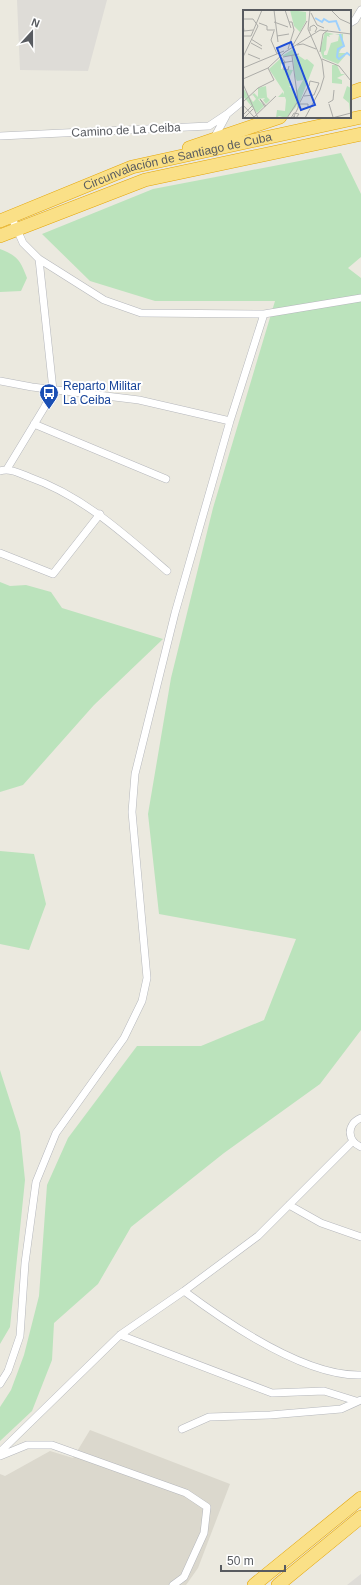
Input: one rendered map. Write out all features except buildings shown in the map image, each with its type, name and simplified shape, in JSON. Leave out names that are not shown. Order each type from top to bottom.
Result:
[{"type":"highway","points":[[351,93],[361,90]]},
{"type":"highway","name":"Circunvalación de Santiago de Cuba","points":[[0,236],[10,222],[132,167],[361,117]]},
{"type":"highway","points":[[132,167],[277,118]]},
{"type":"highway","name":"Circunvalación de Santiago de Cuba","points":[[10,222],[145,180],[361,134]]},
{"type":"highway","points":[[254,1585],[361,1498]]},
{"type":"highway","points":[[278,1585],[361,1517]]},
{"type":"street","points":[[351,22],[355,20],[361,10]]},
{"type":"street","name":"Camino de La Ceiba","points":[[0,136],[209,126],[243,101]]},
{"type":"street","points":[[213,140],[227,114]]},
{"type":"street","points":[[10,222],[23,243],[39,259],[104,300],[141,313],[264,314],[361,298]]},
{"type":"street","points":[[39,259],[53,390],[34,424],[4,470],[50,484],[72,495],[100,514],[167,571]]},
{"type":"street","points":[[0,1384],[8,1371],[20,1336],[25,1263],[36,1182],[56,1133],[124,1038],[142,1001],[146,978],[132,812],[135,774],[169,635],[230,421],[264,314]]},
{"type":"street","points":[[0,381],[53,390],[140,400],[230,421]]},
{"type":"street","points":[[34,424],[166,479]]},
{"type":"street","points":[[0,553],[53,574],[100,514]]},
{"type":"street","points":[[361,1118],[353,1123],[350,1137],[361,1147]]},
{"type":"street","points":[[0,1452],[120,1335],[184,1291],[258,1236],[353,1141]]},
{"type":"street","points":[[289,1205],[321,1223],[361,1238]]},
{"type":"street","points":[[184,1291],[217,1316],[270,1347],[326,1372],[361,1375]]},
{"type":"street","points":[[120,1335],[272,1393],[324,1391],[358,1400]]},
{"type":"street","points":[[182,1429],[209,1417],[270,1415],[341,1409],[358,1400]]},
{"type":"street","points":[[0,1456],[27,1444],[52,1445],[186,1493],[207,1507],[204,1534],[184,1576],[172,1585]]},
{"type":"shaded area","points":[[17,0],[107,0],[88,71],[20,70]]},
{"type":"shaded area","points":[[90,1430],[230,1484],[198,1568],[186,1585],[0,1585],[0,1474],[5,1476],[50,1451],[73,1458]]},
{"type":"shaded area","points":[[361,1574],[361,1585],[347,1585]]},
{"type":"green space","points":[[341,153],[361,194],[361,257],[348,268],[361,278],[361,1030],[320,1084],[224,1153],[131,1227],[98,1284],[54,1323],[52,1360],[32,1411],[0,1441],[0,1407],[11,1390],[24,1355],[39,1296],[47,1185],[68,1138],[137,1046],[201,1046],[264,1020],[296,939],[159,914],[148,814],[171,678],[213,508],[275,301],[155,301],[90,281],[42,234],[153,189]]},
{"type":"green space","points":[[0,249],[18,259],[22,267],[27,278],[21,291],[0,292]]},
{"type":"green space","points":[[0,582],[10,586],[26,585],[51,592],[62,608],[163,639],[94,705],[23,785],[0,792]]},
{"type":"green space","points":[[0,851],[34,854],[46,904],[29,950],[0,944]]},
{"type":"green space","points":[[0,1070],[20,1132],[25,1180],[10,1327],[0,1344]]},
{"type":"place","name":"Reparto Militar La Ceiba","points":[[49,410]]}]
